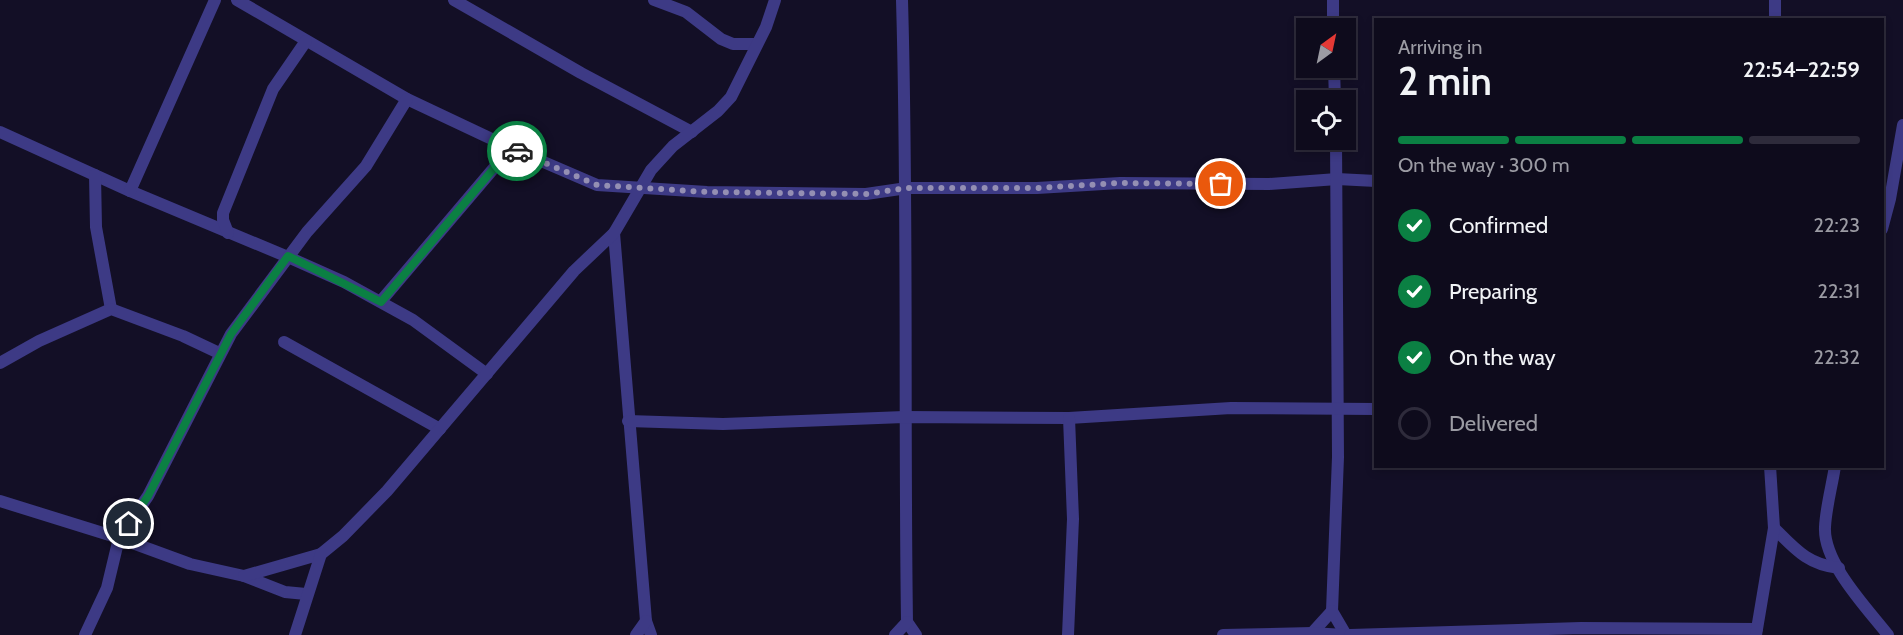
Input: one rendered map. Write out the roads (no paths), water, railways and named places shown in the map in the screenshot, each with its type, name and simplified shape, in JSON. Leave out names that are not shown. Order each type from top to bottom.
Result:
[{"type":"street","points":[[130,191],[214,0]]},
{"type":"street","points":[[237,0],[407,99],[597,185],[762,194],[866,194],[907,188],[1037,188],[1120,183],[1269,184],[1337,178],[1374,181]]},
{"type":"street","points":[[454,0],[581,73],[692,132]]},
{"type":"street","points":[[654,0],[686,12],[721,39],[733,44],[757,44]]},
{"type":"street","points":[[244,576],[321,554],[387,491],[574,271],[614,233],[651,170],[673,146],[731,97],[766,27],[775,0]]},
{"type":"street","points":[[902,0],[903,130],[907,188],[904,417],[907,622],[916,635]]},
{"type":"street","points":[[1333,18],[1334,0]]},
{"type":"street","points":[[1775,0],[1775,18]]},
{"type":"street","points":[[228,233],[223,213],[273,89],[306,41]]},
{"type":"street","points":[[85,635],[107,588],[119,538],[148,496],[219,353],[254,299],[366,166],[407,99]]},
{"type":"street","points":[[1884,223],[1892,199],[1903,125]]},
{"type":"street","points":[[0,132],[130,191],[288,256],[381,302],[413,320],[487,375]]},
{"type":"street","points":[[381,302],[511,148]]},
{"type":"street","points":[[1336,150],[1337,519],[1332,611],[1347,635]]},
{"type":"street","points":[[95,175],[96,227],[111,309]]},
{"type":"street","points":[[614,233],[646,621],[651,635]]},
{"type":"street","points":[[0,363],[39,341],[111,309],[183,336],[219,353]]},
{"type":"street","points":[[284,342],[440,429]]},
{"type":"street","points":[[628,421],[723,424],[904,417],[1069,418],[1231,408],[1374,409]]},
{"type":"street","points":[[1068,635],[1072,519],[1069,418]]},
{"type":"street","points":[[1223,635],[1312,633],[1347,635],[1581,628],[1757,632],[1774,528],[1770,468]]},
{"type":"street","points":[[1835,468],[1825,528],[1827,542],[1839,568],[1888,635]]},
{"type":"street","points":[[0,501],[119,538],[190,564],[244,576],[285,592],[306,594]]},
{"type":"street","points":[[1774,528],[1806,558],[1821,566],[1839,568]]},
{"type":"street","points":[[295,635],[306,594],[321,554]]},
{"type":"street","points":[[1312,633],[1332,611]]},
{"type":"street","points":[[636,635],[646,621]]},
{"type":"street","points":[[895,635],[907,622]]}]
